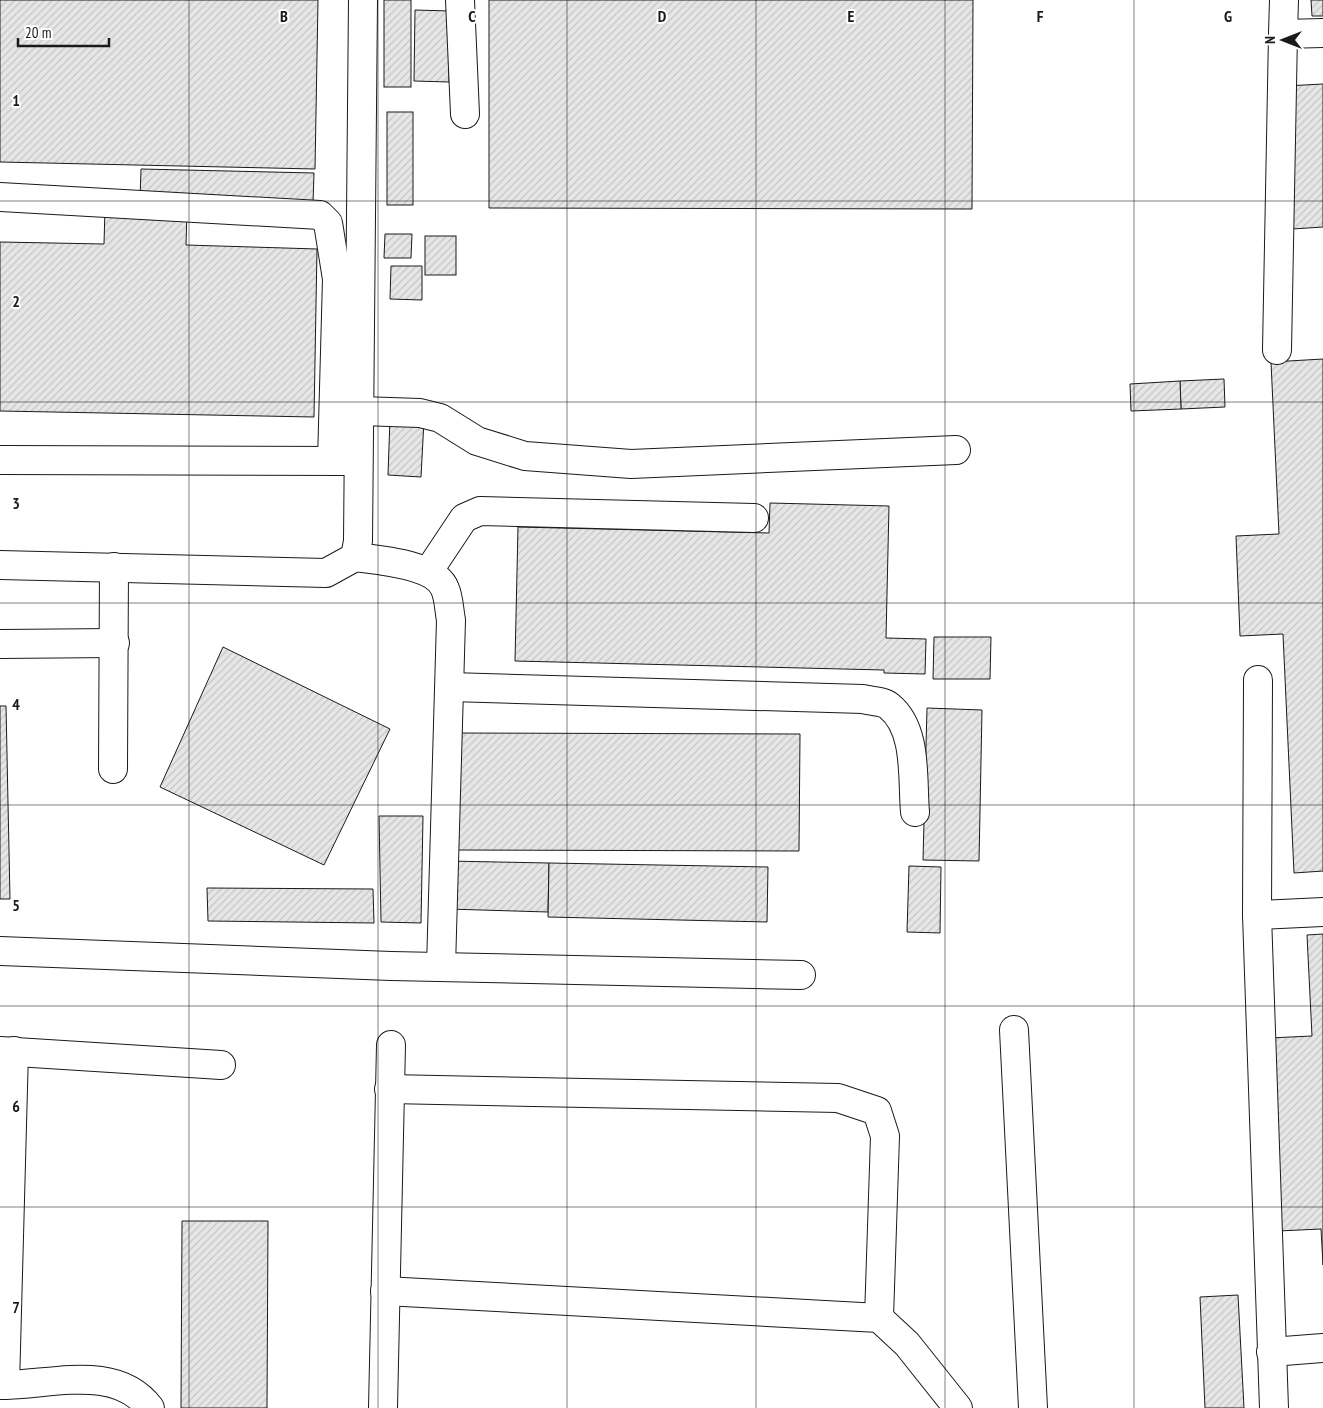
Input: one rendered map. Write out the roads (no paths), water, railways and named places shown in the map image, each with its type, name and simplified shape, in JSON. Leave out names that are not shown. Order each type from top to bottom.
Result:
[{"type":"lane","points":[[355,557],[358,541],[360,411],[363,0]]},
{"type":"lane","points":[[460,0],[465,114]]},
{"type":"lane","points":[[1277,350],[1284,0]]},
{"type":"lane","points":[[1283,34],[1323,32]]},
{"type":"lane","points":[[0,197],[320,215],[328,223],[337,279],[332,461]]},
{"type":"lane","points":[[360,411],[420,413],[440,418],[477,441],[526,456],[631,464],[956,450]]},
{"type":"lane","points":[[0,460],[359,461]]},
{"type":"lane","points":[[428,572],[464,518],[480,512],[754,518]]},
{"type":"lane","points":[[0,566],[326,573],[355,557],[393,562],[428,572],[445,587],[451,620],[442,967]]},
{"type":"lane","points":[[113,769],[114,567]]},
{"type":"lane","points":[[0,644],[115,643]]},
{"type":"lane","points":[[1258,680],[1257,915],[1274,1408]]},
{"type":"lane","points":[[450,687],[863,700],[888,704],[904,721],[910,744],[915,812]]},
{"type":"lane","points":[[1257,915],[1323,912]]},
{"type":"lane","points":[[0,951],[442,967],[801,975]]},
{"type":"lane","points":[[1014,1030],[1033,1408]]},
{"type":"lane","points":[[383,1408],[391,1045]]},
{"type":"lane","points":[[150,1408],[122,1385],[103,1380],[2,1385],[7,1051],[148,1062],[221,1065]]},
{"type":"lane","points":[[389,1089],[838,1098],[877,1111],[885,1136],[879,1318]]},
{"type":"lane","points":[[385,1291],[879,1318],[907,1344],[958,1408]]},
{"type":"lane","points":[[1271,1352],[1323,1348]]}]
